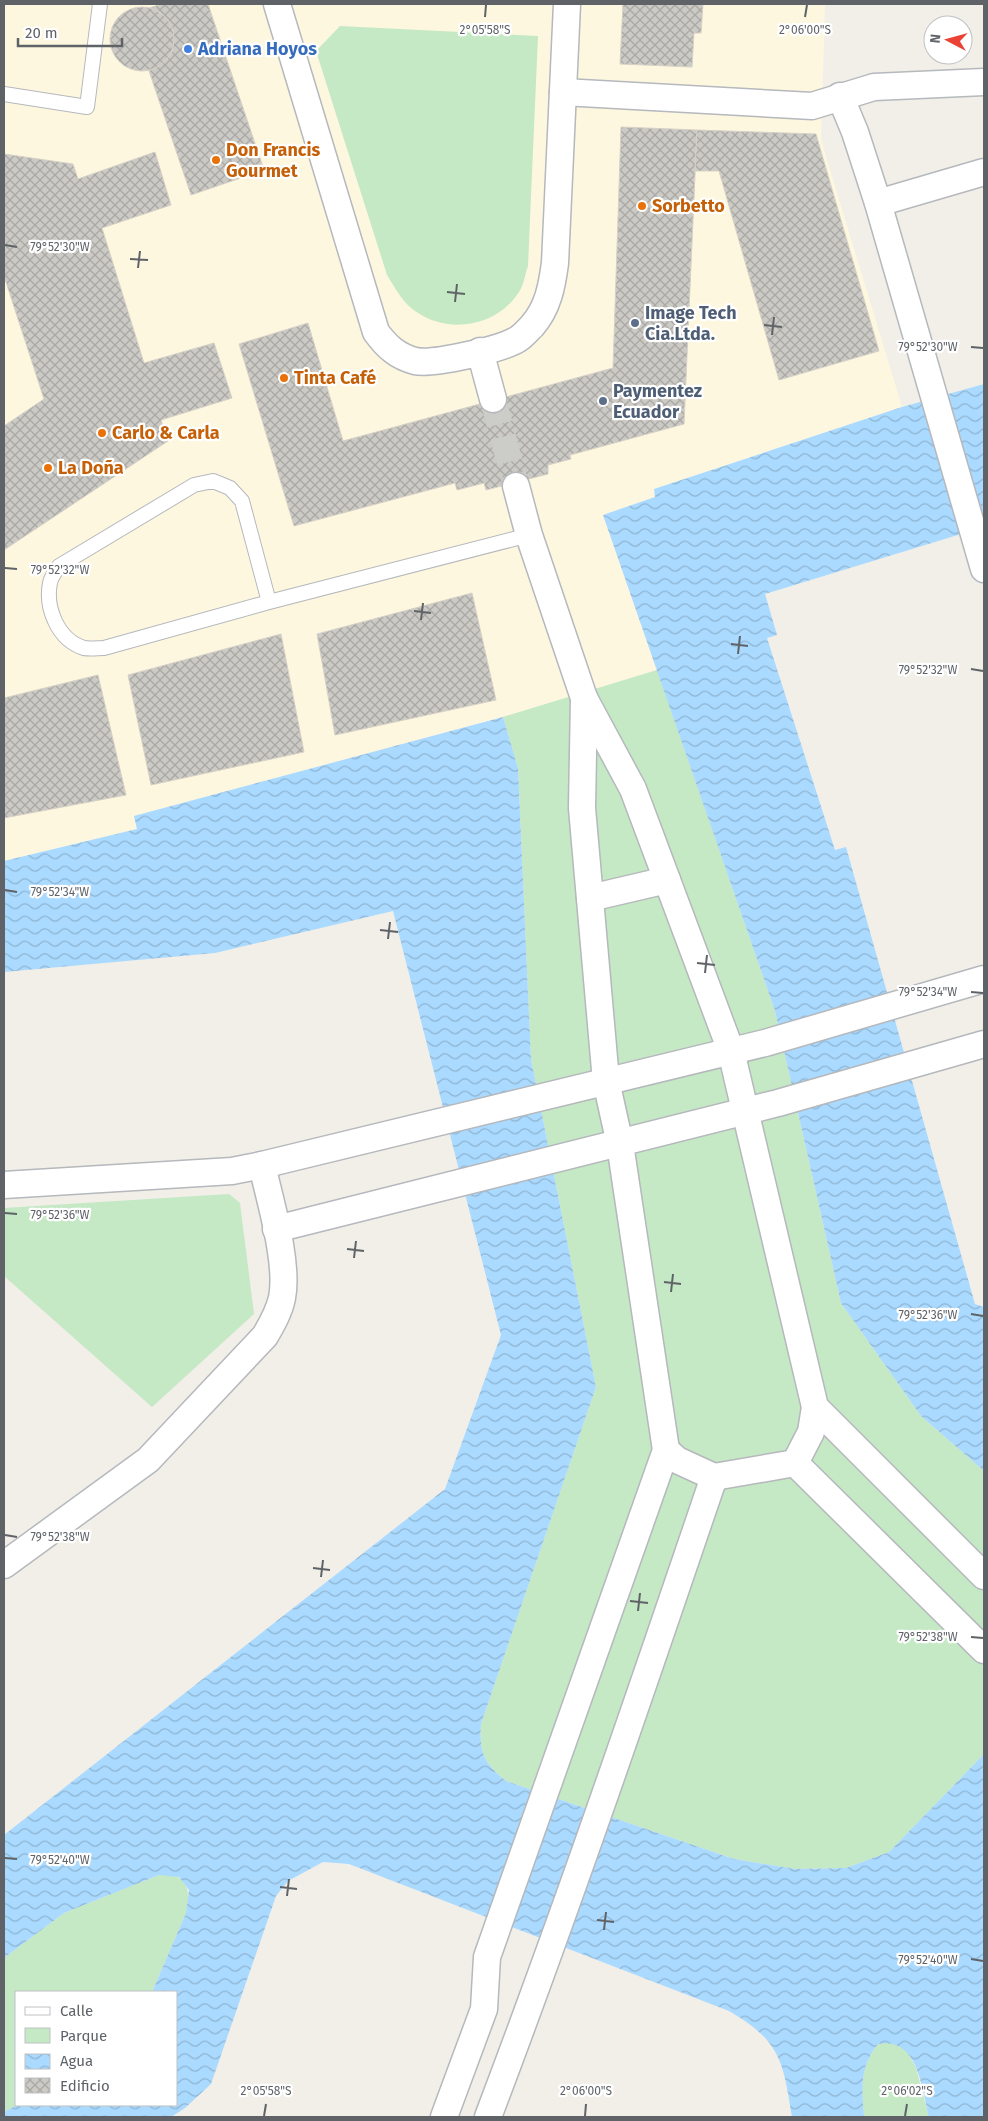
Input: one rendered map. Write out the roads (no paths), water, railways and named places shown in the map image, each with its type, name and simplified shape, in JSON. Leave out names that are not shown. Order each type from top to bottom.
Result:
[{"type":"street","points":[[277,4],[376,332],[388,348],[402,356],[417,361],[438,361],[480,351],[519,338],[533,325],[545,307],[552,286],[555,263],[567,4]]},
{"type":"street","points":[[563,92],[812,106],[874,86],[984,82]]},
{"type":"street","points":[[840,96],[878,203],[984,569]]},
{"type":"street","points":[[878,203],[984,172]]},
{"type":"street","points":[[480,351],[493,399]]},
{"type":"street","points":[[516,486],[529,535],[584,698],[632,789],[731,1051],[743,1112],[814,1407],[811,1432],[795,1463]]},
{"type":"street","points":[[444,2117],[484,2009],[487,1957],[666,1450],[620,1144],[606,1081],[582,808],[584,698]]},
{"type":"street","points":[[590,898],[667,880]]},
{"type":"street","points":[[4,1185],[232,1171],[262,1165],[765,1043],[984,979]]},
{"type":"street","points":[[276,1229],[439,1190],[778,1103],[984,1044]]},
{"type":"street","points":[[4,1565],[148,1460],[265,1336],[276,1317],[282,1296],[283,1269],[262,1165]]},
{"type":"street","points":[[814,1407],[984,1576]]},
{"type":"street","points":[[666,1450],[677,1460],[714,1477],[795,1463]]},
{"type":"street","points":[[795,1463],[984,1650]]},
{"type":"street","points":[[488,2117],[544,1971],[714,1477]]},
{"type":"lane","points":[[4,94],[87,107],[100,4]]},
{"type":"lane","points":[[269,602],[242,501],[230,488],[213,481],[194,485],[59,566],[50,582],[49,603],[54,619],[67,638],[85,648],[104,648],[269,602],[529,535]]},
{"type":"water","points":[[984,384],[984,527],[765,594],[777,635],[767,638],[835,850],[846,847],[975,1304],[984,1307],[984,1471],[921,1416],[841,1303],[775,1011],[603,515],[655,497],[654,489],[902,407]]},
{"type":"water","points":[[503,717],[518,768],[531,1059],[596,1387],[481,1724],[481,1743],[484,1757],[506,1781],[734,1859],[795,1869],[846,1868],[889,1852],[984,1754],[984,2117],[929,2117],[920,2079],[910,2056],[902,2048],[891,2044],[878,2044],[868,2061],[863,2079],[864,2117],[792,2117],[786,2081],[777,2055],[760,2032],[729,2011],[349,1864],[323,1862],[288,1881],[276,1896],[211,2084],[185,2108],[171,2117],[4,2117],[4,2112],[15,2106],[178,2106],[178,1991],[152,1991],[186,1913],[189,1890],[179,1877],[159,1875],[64,1913],[4,1958],[4,1835],[445,1489],[501,1335],[393,911],[215,953],[4,972],[4,861],[137,829],[134,816]]},
{"type":"tunnel","points":[[493,399],[516,486]]},
{"type":"place","name":"Adriana Hoyos","points":[[188,49]]},
{"type":"place","name":"Don Francis Gourmet","points":[[216,160]]},
{"type":"place","name":"Sorbetto","points":[[642,206]]},
{"type":"place","name":"Image Tech Cia.Ltda.","points":[[635,323]]},
{"type":"place","name":"Tinta Café","points":[[284,378]]},
{"type":"place","name":"Paymentez Ecuador","points":[[603,401]]},
{"type":"place","name":"Carlo & Carla","points":[[102,433]]},
{"type":"place","name":"La Doña","points":[[48,468]]}]
